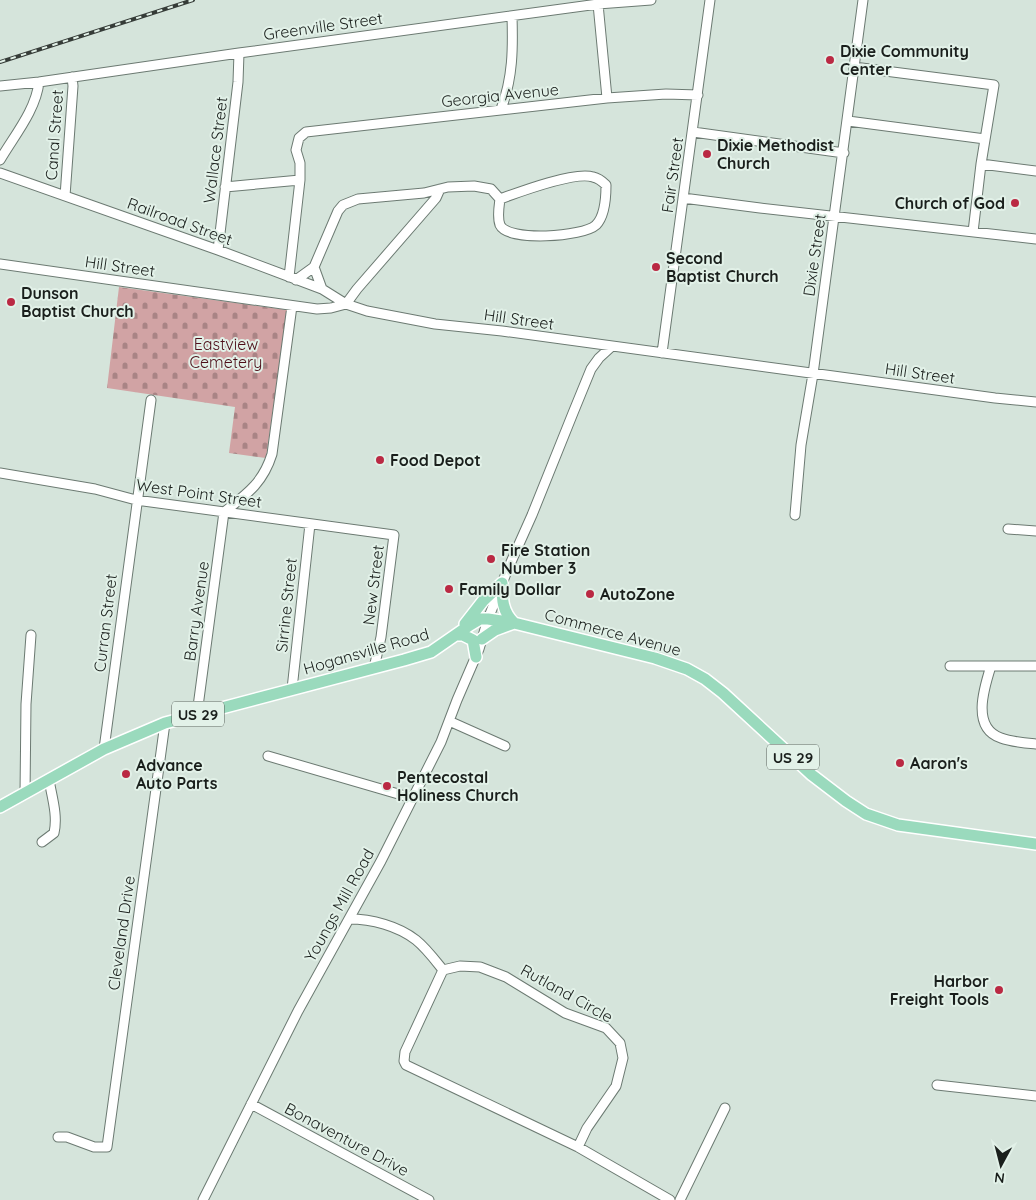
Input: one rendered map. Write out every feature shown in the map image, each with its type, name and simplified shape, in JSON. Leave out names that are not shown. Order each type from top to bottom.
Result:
[{"type":"main road","points":[[482,639],[495,630],[514,623],[504,609],[502,583]]},
{"type":"main road","points":[[457,635],[482,601],[502,583]]},
{"type":"main road","name":"Hogansville Road","points":[[0,807],[104,749],[165,723],[431,652],[480,619],[488,619]]},
{"type":"main road","name":"Commerce Avenue","points":[[488,619],[514,623],[637,653],[687,669],[705,679],[723,693],[812,775],[866,814],[898,825],[1036,844]]},
{"type":"main road","points":[[457,635],[463,635],[473,640],[476,657]]},
{"type":"street","name":"Greenville Street","points":[[0,86],[598,4],[651,0]]},
{"type":"street","name":"Fair Street","points":[[662,353],[710,0]]},
{"type":"street","name":"Dixie Street","points":[[795,515],[802,445],[844,153],[863,0]]},
{"type":"street","points":[[598,4],[607,98]]},
{"type":"street","points":[[501,109],[508,92],[513,57],[512,16]]},
{"type":"street","name":"Wallace Street","points":[[218,250],[238,82],[239,53]]},
{"type":"street","points":[[854,67],[994,85],[981,164],[973,232]]},
{"type":"street","name":"Canal Street","points":[[65,196],[73,86],[72,77]]},
{"type":"street","points":[[0,160],[33,105],[39,82]]},
{"type":"street","name":"Georgia Avenue","points":[[300,180],[300,163],[296,150],[298,138],[306,132],[607,98],[666,94],[698,95]]},
{"type":"street","points":[[848,121],[985,139]]},
{"type":"street","points":[[693,132],[844,153]]},
{"type":"street","points":[[981,164],[1036,171]]},
{"type":"street","name":"Railroad Street","points":[[0,173],[293,278],[322,289],[346,304]]},
{"type":"street","points":[[584,176],[592,176],[606,185],[603,214],[599,221],[595,226],[572,235],[540,236],[504,230],[501,226],[498,212],[500,199],[547,183],[584,176]]},
{"type":"street","points":[[225,187],[300,180],[293,278]]},
{"type":"street","points":[[293,278],[314,267],[334,219],[343,205],[358,199],[448,187],[474,186],[491,189],[500,199]]},
{"type":"street","points":[[346,304],[356,289],[436,198],[440,189]]},
{"type":"street","points":[[684,198],[1036,239]]},
{"type":"street","name":"Hill Street","points":[[0,264],[317,309],[346,304],[366,311],[435,324],[502,331],[813,374],[1036,402]]},
{"type":"street","points":[[314,267],[322,289]]},
{"type":"street","points":[[224,512],[256,485],[268,466],[272,454],[292,306]]},
{"type":"street","points":[[488,619],[591,370],[599,358],[611,347]]},
{"type":"street","name":"Curran Street","points":[[104,749],[136,500],[151,400]]},
{"type":"street","name":"West Point Street","points":[[0,473],[95,488],[136,500],[394,535]]},
{"type":"street","name":"Barry Avenue","points":[[197,714],[224,512]]},
{"type":"street","name":"Sirrine Street","points":[[292,689],[310,524]]},
{"type":"street","points":[[1008,528],[1036,531]]},
{"type":"street","name":"New Street","points":[[374,668],[381,637],[394,535]]},
{"type":"street","name":"Youngs Mill Road","points":[[203,1200],[298,1010],[349,919],[442,742],[476,657],[488,619]]},
{"type":"street","points":[[25,794],[26,704],[31,636]]},
{"type":"street","points":[[950,666],[1036,666]]},
{"type":"street","points":[[991,666],[984,692],[982,709],[987,730],[1001,738],[1036,744]]},
{"type":"street","points":[[449,721],[505,746]]},
{"type":"street","name":"Cleveland Drive","points":[[58,1137],[66,1137],[94,1147],[107,1147],[165,723]]},
{"type":"street","points":[[268,756],[412,798]]},
{"type":"street","points":[[42,842],[54,833],[55,827],[56,815],[49,780]]},
{"type":"street","points":[[349,919],[359,919],[389,926],[416,940],[443,970],[405,1052],[404,1061],[406,1065],[578,1147],[670,1200]]},
{"type":"street","name":"Rutland Circle","points":[[443,970],[460,966],[480,967],[506,977],[565,1013],[606,1028],[620,1043],[623,1058],[616,1086],[587,1128],[578,1147]]},
{"type":"street","points":[[937,1085],[1036,1096]]},
{"type":"street","name":"Bonaventure Drive","points":[[251,1104],[429,1200]]},
{"type":"street","points":[[680,1200],[725,1108]]},
{"type":"green space","name":"Eastview Cemetery","points":[[119,287],[287,310],[266,458],[229,453],[235,407],[107,388]]},
{"type":"railway","points":[[0,62],[193,0]]},
{"type":"place","name":"Dixie Community Center","points":[[830,60]]},
{"type":"place","name":"Dixie Methodist Church","points":[[707,154]]},
{"type":"place","name":"Church of God","points":[[1015,203]]},
{"type":"place","name":"Second Baptist Church","points":[[656,267]]},
{"type":"place","name":"Dunson Baptist Church","points":[[11,302]]},
{"type":"place","name":"Food Depot","points":[[380,460]]},
{"type":"place","name":"Fire Station Number 3","points":[[491,559]]},
{"type":"place","name":"Family Dollar","points":[[449,589]]},
{"type":"place","name":"AutoZone","points":[[590,594]]},
{"type":"place","name":"Aaron's","points":[[900,763]]},
{"type":"place","name":"Advance Auto Parts","points":[[126,774]]},
{"type":"place","name":"Pentecostal Holiness Church","points":[[387,786]]},
{"type":"place","name":"Harbor Freight Tools","points":[[999,990]]}]
